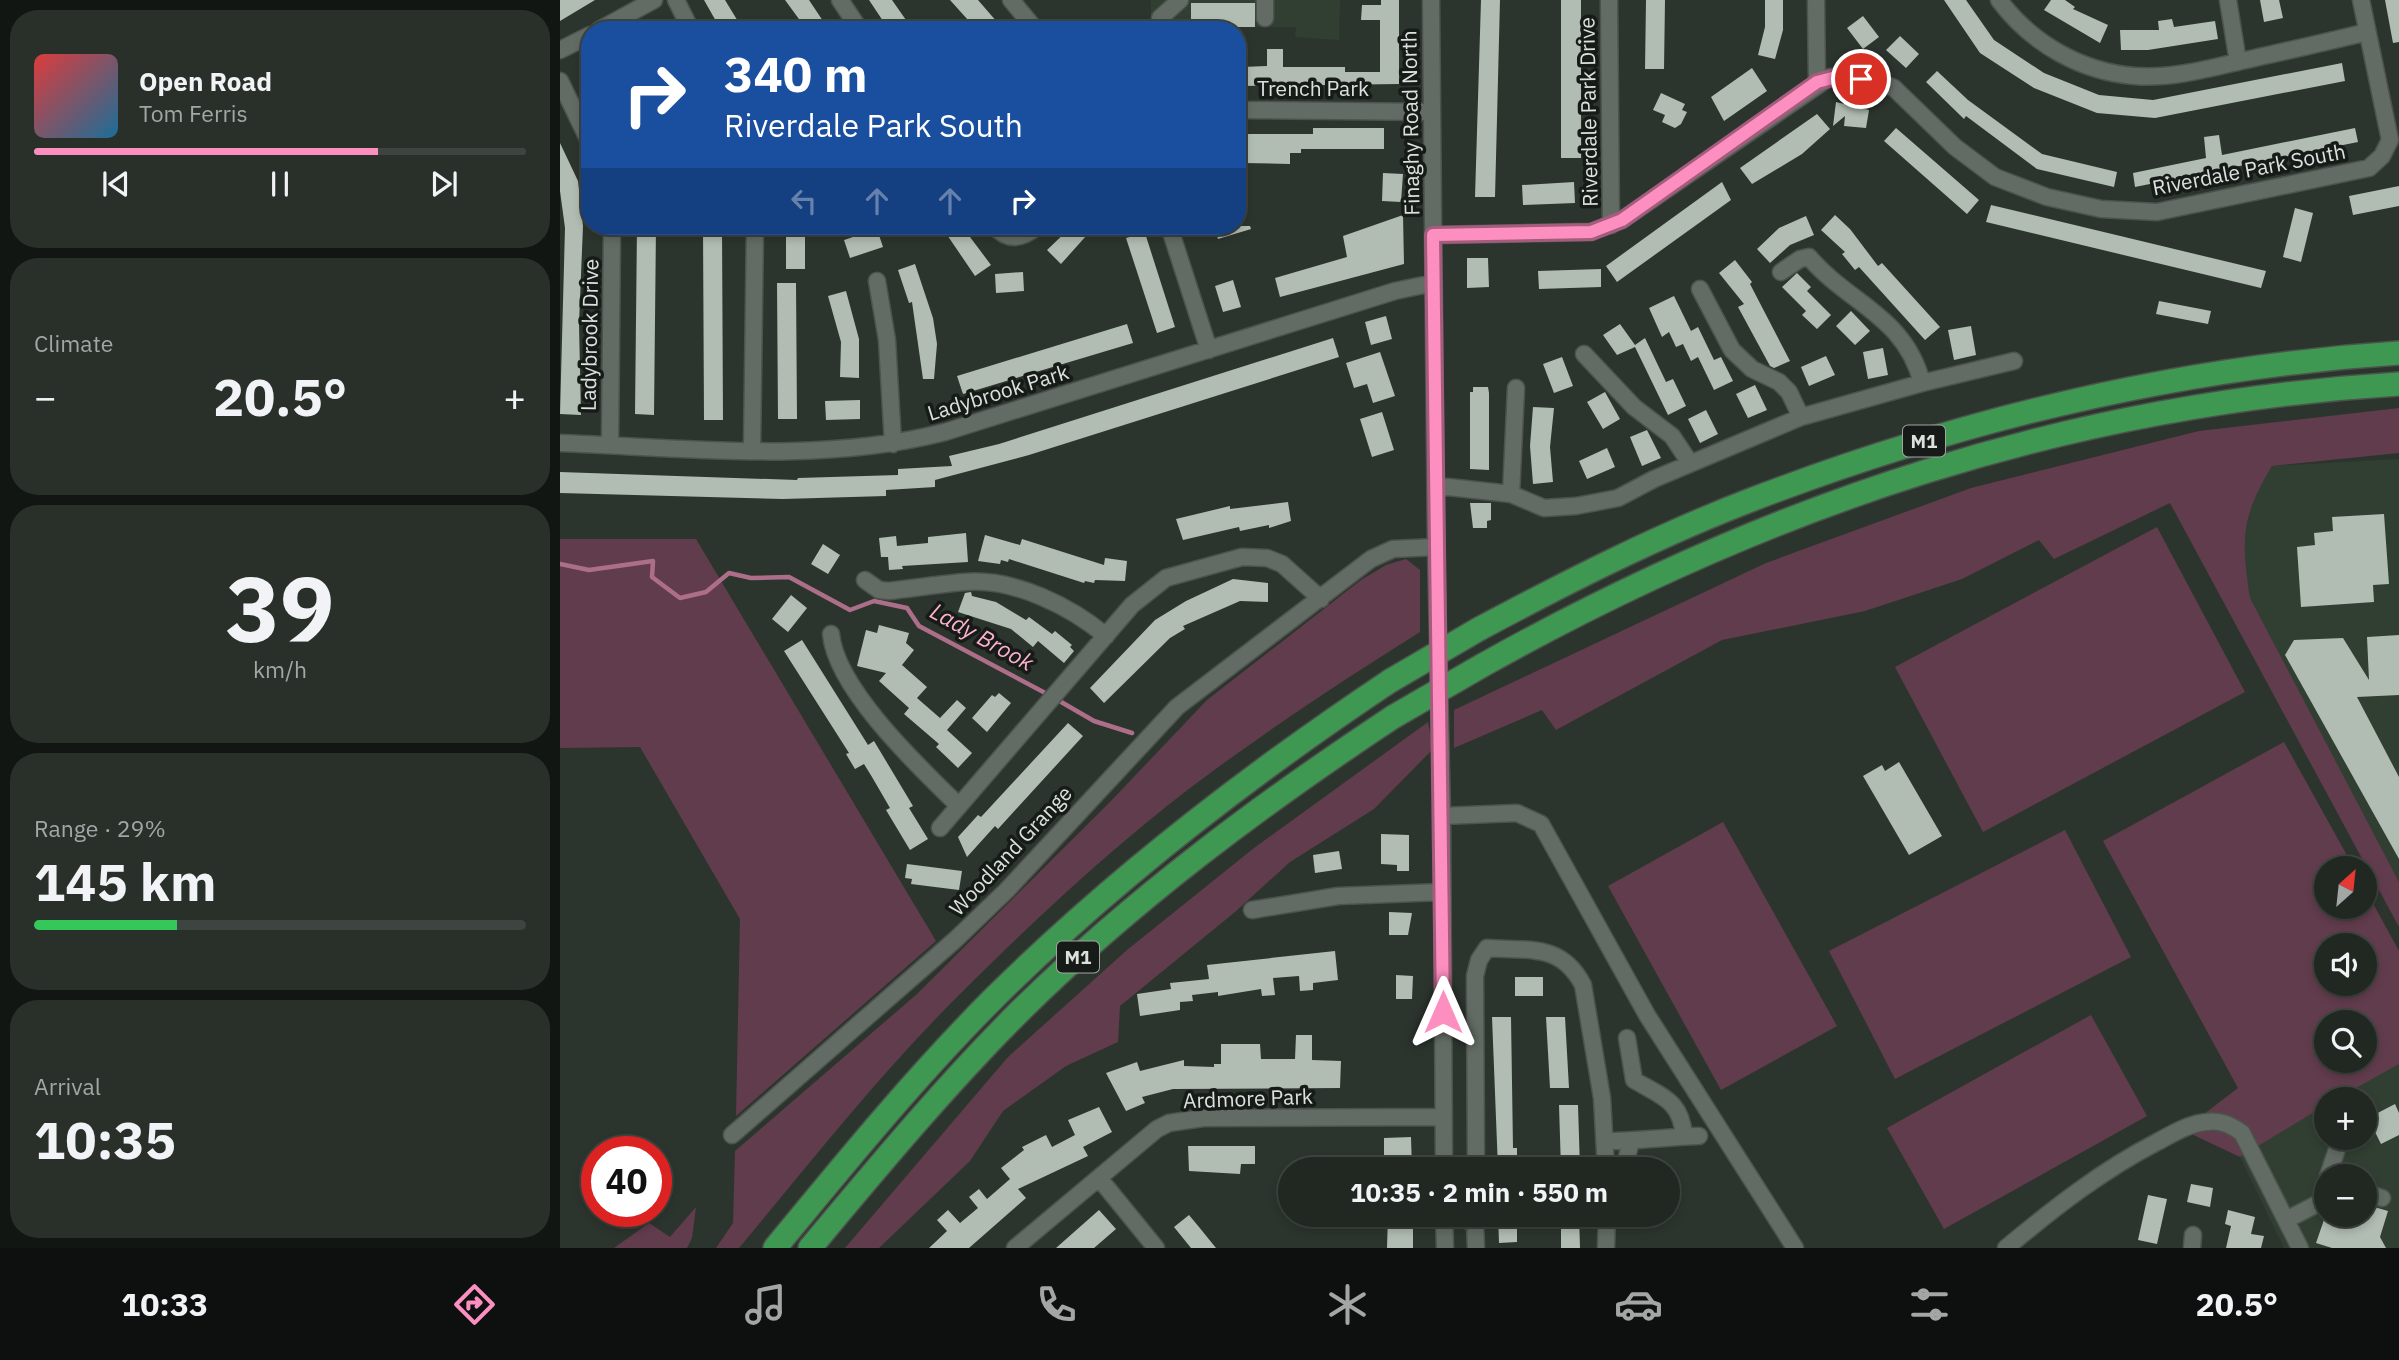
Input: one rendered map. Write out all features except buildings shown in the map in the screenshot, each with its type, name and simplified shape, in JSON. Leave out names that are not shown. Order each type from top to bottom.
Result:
[{"type":"highway","name":"M1","points":[[775,1248],[923,1073],[1057,937],[1239,786],[1390,681],[1479,629],[1572,580],[1692,525],[1845,465],[2107,394],[2203,376],[2399,353]]},
{"type":"highway","name":"M1","points":[[810,1248],[989,1043],[1086,950],[1171,878],[1275,798],[1393,718],[1572,615],[1777,523],[1933,467],[2042,438],[2187,407],[2399,384]]},
{"type":"street","points":[[616,21],[654,0]]},
{"type":"street","points":[[676,0],[686,21]]},
{"type":"street","points":[[840,0],[854,21]]},
{"type":"street","points":[[1011,0],[1028,21]]},
{"type":"street","points":[[1160,18],[1180,0]]},
{"type":"street","points":[[1265,0],[1265,18]]},
{"type":"street","name":"Finaghy Road North","points":[[1431,0],[1444,1157]]},
{"type":"street","name":"Riverdale Park Drive","points":[[1609,0],[1611,225]]},
{"type":"street","points":[[1433,235],[1591,232],[1611,225],[1668,191],[1817,82],[1816,0]]},
{"type":"street","points":[[1999,0],[2017,24],[2054,51],[2094,69],[2136,76],[2197,71],[2367,32],[2361,0]]},
{"type":"street","points":[[2228,0],[2238,62]]},
{"type":"street","name":"Riverdale Park South","points":[[1817,82],[1840,76],[1894,88],[1955,147],[1996,177],[2046,197],[2101,209],[2157,212],[2369,168],[2382,156],[2390,140],[2367,32]]},
{"type":"street","points":[[560,50],[581,40]]},
{"type":"street","points":[[560,80],[581,124]]},
{"type":"street","name":"Trench Park","points":[[1246,110],[1431,112]]},
{"type":"street","name":"Ladybrook Drive","points":[[610,445],[612,235]]},
{"type":"street","points":[[752,450],[755,235]]},
{"type":"street","points":[[1005,235],[1009,238],[1024,235]]},
{"type":"street","points":[[1172,235],[1209,350]]},
{"type":"street","points":[[1781,272],[1800,259],[1809,257],[1833,283],[1864,302],[1912,351],[1922,383]]},
{"type":"street","points":[[877,281],[887,340],[893,444]]},
{"type":"street","name":"Ladybrook Park","points":[[560,443],[752,450],[862,448],[893,444],[945,432],[1395,291],[1433,283]]},
{"type":"street","points":[[1700,289],[1732,350],[1752,369],[1779,382],[1789,392],[1801,418]]},
{"type":"street","points":[[1584,354],[1634,407],[1672,436],[1690,463]]},
{"type":"street","points":[[1436,488],[1511,494],[1544,508],[1576,506],[1618,498],[1690,463],[1801,418],[1922,383],[2014,361]]},
{"type":"street","points":[[1511,494],[1516,388]]},
{"type":"street","name":"Woodland Grange","points":[[732,1135],[973,923],[1177,707],[1371,559],[1393,549],[1436,547]]},
{"type":"street","points":[[940,828],[1132,605],[1167,578],[1242,557],[1267,558],[1282,564],[1321,598]]},
{"type":"street","points":[[865,580],[879,590],[889,592],[967,581],[1013,587],[1063,608],[1106,636]]},
{"type":"street","points":[[831,634],[834,651],[859,695],[915,763],[959,806]]},
{"type":"street","points":[[1442,816],[1517,813],[1541,824],[1647,1015],[1796,1248]]},
{"type":"street","points":[[1252,911],[1338,895],[1442,892]]},
{"type":"street","points":[[1476,1157],[1475,976],[1479,960],[1487,948],[1552,953],[1562,957],[1576,972],[1583,985],[1602,1098],[1606,1157]]},
{"type":"street","points":[[1605,1141],[1691,1136],[1682,1115],[1673,1103],[1634,1080],[1627,1038]]},
{"type":"street","name":"Ardmore Park","points":[[1015,1248],[1157,1129],[1183,1120],[1443,1117]]},
{"type":"street","points":[[2006,1248],[2080,1188],[2120,1162],[2176,1132],[2206,1122],[2228,1123],[2242,1133],[2300,1248]]},
{"type":"street","points":[[1627,1157],[1631,1141]]},
{"type":"street","points":[[1099,1178],[1156,1248]]},
{"type":"street","points":[[2377,1196],[2382,1198]]},
{"type":"street","points":[[2286,1220],[2314,1206]]},
{"type":"street","points":[[1444,1227],[1445,1248]]},
{"type":"street","points":[[1476,1227],[1476,1248]]},
{"type":"street","points":[[1606,1248],[1607,1227]]},
{"type":"shaded area","points":[[1151,0],[1340,0],[1339,40],[1295,37],[1296,27],[1246,27],[1246,21],[1151,21]]},
{"type":"shaded area","points":[[2399,408],[2399,453],[2272,466],[2249,515],[2245,560],[2250,598],[2399,882],[2399,927],[2377,886],[2377,856],[2361,856],[2170,503],[2054,559],[2039,540],[1962,579],[1865,611],[1722,640],[1556,730],[1542,710],[1454,748],[1454,710],[1766,563],[1971,488],[2199,431]]},
{"type":"shaded area","points":[[2399,459],[2399,882],[2249,598],[2242,550],[2252,500],[2272,466]]},
{"type":"shaded area","points":[[2157,527],[2245,692],[1983,832],[1895,667]]},
{"type":"shaded area","points":[[560,539],[696,539],[936,941],[736,1116],[740,919],[640,747],[560,748]]},
{"type":"shaded area","points":[[1406,559],[1420,570],[1420,632],[1242,750],[1113,851],[1014,941],[923,1032],[842,1123],[739,1248],[716,1248],[733,1223],[735,1151],[917,994],[1110,802],[1207,700],[1361,580],[1386,565]]},
{"type":"shaded area","points":[[1428,722],[1433,749],[1374,809],[1290,862],[1235,912],[1120,1006],[1118,1042],[1066,1066],[1003,1111],[970,1161],[879,1248],[845,1248],[1008,1057],[1127,950],[1254,848]]},
{"type":"shaded area","points":[[2284,742],[2347,856],[2314,856],[2314,919],[2377,919],[2377,911],[2399,951],[2399,1064],[2358,1087],[2314,1087],[2314,1112],[2240,1157],[2183,1130],[2238,1088],[2103,841]]},
{"type":"shaded area","points":[[1723,822],[1837,1026],[1721,1090],[1608,886]]},
{"type":"shaded area","points":[[2065,830],[2131,957],[1895,1079],[1829,951]]},
{"type":"shaded area","points":[[2091,1015],[2147,1116],[1944,1229],[1887,1128]]},
{"type":"shaded area","points":[[2396,1063],[2399,1064],[2399,1248],[2284,1248],[2240,1157],[2314,1112],[2314,1150],[2377,1150],[2377,1087],[2356,1087]]},
{"type":"shaded area","points":[[696,1207],[692,1238],[687,1248],[614,1248],[643,1227],[655,1227],[670,1237]]},
{"type":"waterway","name":"Lady Brook","points":[[560,564],[589,570],[653,561],[652,577],[680,598],[706,592],[729,573],[751,578],[789,577],[850,610],[874,601],[907,608],[919,626],[1049,695]]},
{"type":"waterway","name":"Lady Brook","points":[[1056,699],[1094,721],[1132,733]]},
{"type":"route","points":[[1443,1012],[1433,235],[1591,232],[1622,220],[1668,191],[1817,82],[1840,76],[1861,79]]}]
